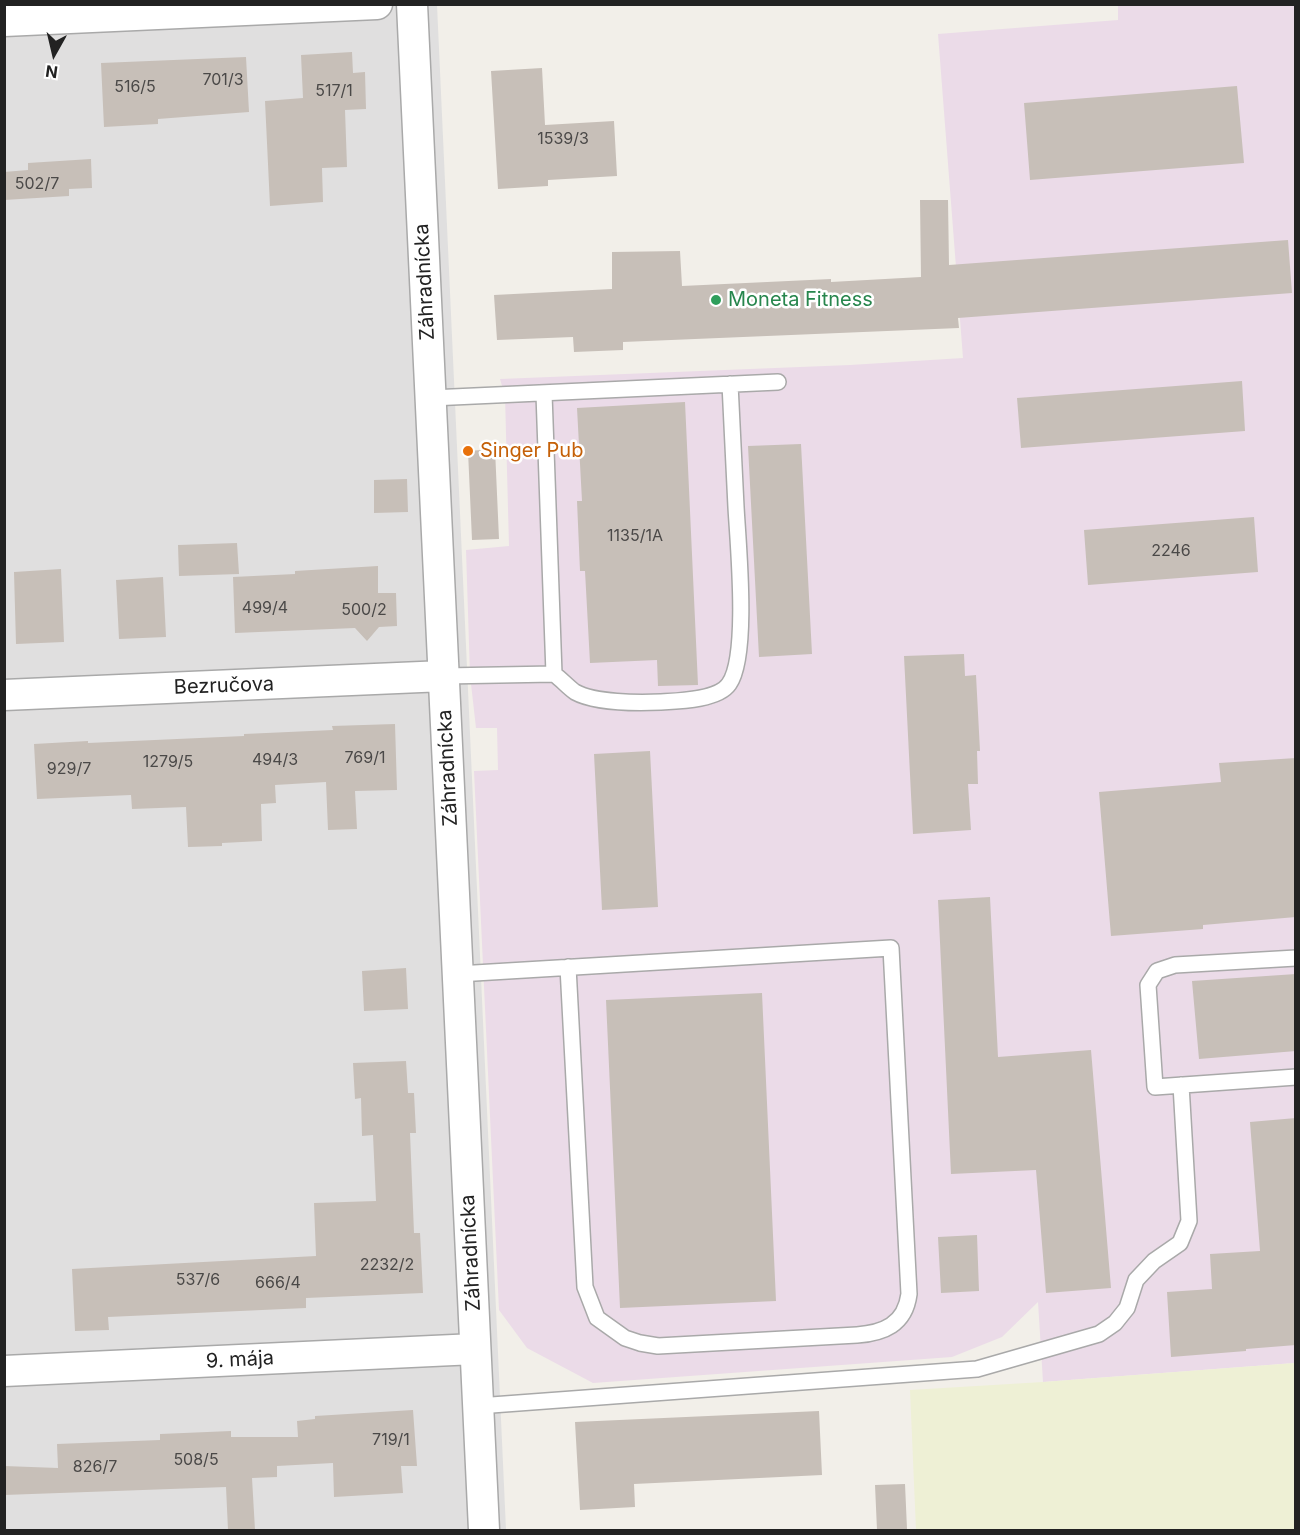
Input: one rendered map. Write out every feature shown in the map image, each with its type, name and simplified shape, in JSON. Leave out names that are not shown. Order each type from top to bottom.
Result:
[{"type":"street","points":[[4,21],[377,4]]},
{"type":"street","name":"Záhradnícka","points":[[412,4],[484,1530]]},
{"type":"street","name":"Bezručova","points":[[4,695],[444,676]]},
{"type":"street","name":"9. mája","points":[[4,1371],[475,1349]]},
{"type":"lane","points":[[431,398],[778,382]]},
{"type":"lane","points":[[444,676],[554,674],[575,692],[604,699],[639,703],[680,701],[713,695],[729,685],[737,665],[740,634],[739,562],[730,384]]},
{"type":"lane","points":[[544,394],[554,674]]},
{"type":"lane","points":[[458,974],[568,967],[891,948],[909,1294],[903,1315],[878,1333],[658,1346],[625,1338],[597,1318],[585,1287],[568,967]]},
{"type":"lane","points":[[1296,958],[1175,965],[1157,971],[1148,985],[1155,1087],[1296,1077]]},
{"type":"lane","points":[[478,1406],[977,1369],[1099,1334],[1115,1323],[1127,1308],[1136,1280],[1154,1261],[1180,1243],[1189,1221],[1181,1085]]},
{"type":"shaded area","points":[[5,5],[437,5],[506,1530],[5,1530]]},
{"type":"shaded area","points":[[1118,5],[1295,5],[1295,1363],[1043,1382],[1038,1302],[1002,1337],[952,1357],[593,1383],[527,1348],[499,1310],[474,771],[498,770],[497,728],[476,728],[470,675],[466,550],[509,546],[505,396],[500,379],[850,365],[963,358],[938,34],[1118,20]]},
{"type":"green space","points":[[1295,1363],[1295,1530],[916,1530],[910,1390]]},
{"type":"building","points":[[352,52],[353,73],[365,72],[366,109],[345,110],[347,167],[322,168],[323,202],[270,206],[265,101],[303,98],[301,55]]},
{"type":"building","points":[[246,57],[249,112],[158,119],[158,124],[104,127],[101,63]]},
{"type":"building","points":[[542,68],[545,125],[614,121],[617,176],[548,180],[548,186],[498,189],[491,71]]},
{"type":"building","points":[[1237,86],[1244,163],[1030,180],[1024,103]]},
{"type":"building","points":[[91,159],[92,188],[69,189],[69,196],[4,200],[4,172],[28,170],[28,163]]},
{"type":"building","points":[[920,200],[948,200],[949,265],[1288,240],[1292,293],[958,318],[959,328],[623,342],[623,350],[574,352],[573,337],[497,340],[494,295],[612,289],[612,252],[680,251],[682,286],[921,277]]},
{"type":"building","points":[[1242,381],[1245,431],[1021,448],[1017,398]]},
{"type":"building","points":[[685,402],[698,685],[658,686],[657,660],[590,663],[585,571],[580,571],[577,501],[582,501],[577,408]]},
{"type":"building","points":[[801,444],[812,654],[759,657],[748,446]]},
{"type":"building","points":[[495,449],[499,539],[472,540],[468,451]]},
{"type":"building","points":[[407,479],[408,512],[374,513],[374,480]]},
{"type":"building","points":[[1254,517],[1258,572],[1088,585],[1084,530]]},
{"type":"building","points":[[237,543],[239,574],[179,576],[178,545]]},
{"type":"building","points":[[378,566],[378,593],[396,593],[397,626],[379,627],[367,641],[355,628],[235,633],[233,577]]},
{"type":"building","points":[[61,569],[64,642],[16,644],[14,572]]},
{"type":"building","points":[[163,577],[166,637],[119,639],[116,580]]},
{"type":"building","points":[[964,654],[965,676],[976,675],[980,751],[977,751],[978,784],[968,784],[971,830],[913,834],[904,656]]},
{"type":"building","points":[[395,724],[397,790],[355,791],[357,829],[328,830],[326,782],[275,785],[276,803],[261,804],[262,841],[222,843],[222,846],[188,847],[186,807],[132,809],[131,795],[37,799],[34,744],[244,736],[244,734],[333,730],[332,726]]},
{"type":"building","points":[[650,751],[658,907],[602,910],[594,754]]},
{"type":"building","points":[[1296,758],[1296,917],[1203,925],[1203,929],[1111,936],[1099,792],[1221,782],[1219,763]]},
{"type":"building","points":[[990,897],[998,1057],[1091,1050],[1111,1288],[1046,1293],[1036,1170],[951,1174],[938,900]]},
{"type":"building","points":[[406,968],[408,1009],[364,1011],[362,971]]},
{"type":"building","points":[[1296,974],[1296,1051],[1199,1059],[1192,981]]},
{"type":"building","points":[[762,993],[776,1301],[620,1308],[606,1000]]},
{"type":"building","points":[[406,1061],[408,1093],[414,1093],[416,1133],[410,1133],[414,1233],[420,1233],[423,1293],[306,1298],[306,1308],[108,1317],[109,1330],[75,1331],[72,1269],[316,1256],[314,1203],[376,1201],[373,1135],[362,1136],[361,1098],[355,1099],[353,1063]]},
{"type":"building","points":[[1296,1118],[1296,1345],[1171,1357],[1167,1292],[1212,1289],[1210,1254],[1260,1251],[1250,1122]]},
{"type":"building","points":[[977,1235],[979,1291],[941,1293],[938,1237]]},
{"type":"building","points":[[413,1410],[417,1466],[401,1466],[403,1493],[334,1497],[333,1463],[277,1466],[277,1477],[252,1478],[255,1530],[228,1530],[226,1487],[4,1495],[4,1466],[58,1468],[57,1444],[160,1440],[160,1434],[231,1431],[231,1437],[298,1437],[297,1421],[315,1419],[315,1416]]},
{"type":"building","points":[[819,1411],[822,1475],[634,1484],[635,1507],[580,1510],[575,1422]]},
{"type":"building","points":[[905,1484],[907,1529],[877,1530],[875,1485]]},
{"type":"place","name":"Moneta Fitness","points":[[716,300]]},
{"type":"place","name":"Singer Pub","points":[[468,451]]}]
